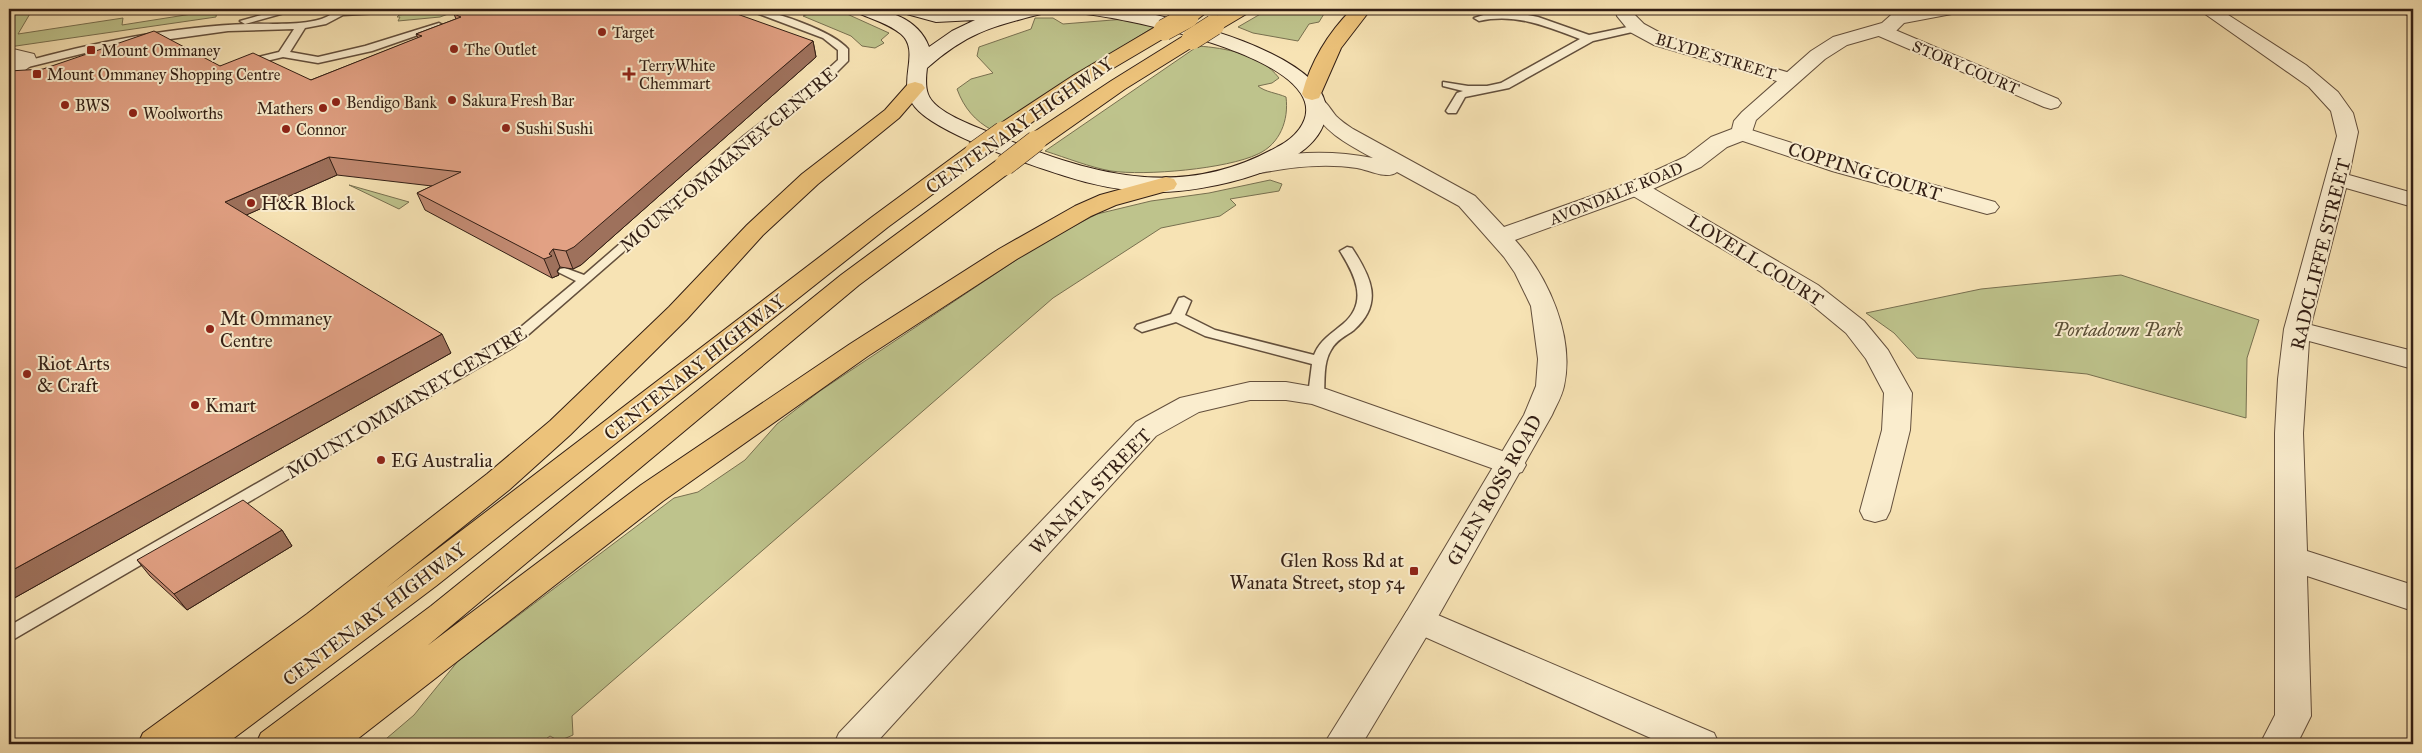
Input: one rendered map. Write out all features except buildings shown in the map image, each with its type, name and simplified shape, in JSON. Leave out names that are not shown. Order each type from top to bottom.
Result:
[{"type":"highway","name":"CENTENARY HIGHWAY","points":[[274,744],[443,615],[850,280],[1036,141],[1118,85],[1242,9]]},
{"type":"highway","points":[[1314,98],[1316,79],[1332,46],[1344,27],[1362,9]]},
{"type":"highway","name":"CENTENARY HIGHWAY","points":[[199,744],[425,577],[880,222],[975,152],[1081,79],[1195,13]]},
{"type":"highway","points":[[156,744],[319,623],[498,482],[560,428],[678,313],[755,230],[810,179],[892,114],[917,77]]},
{"type":"highway","points":[[324,744],[652,493],[859,350],[1008,254],[1075,215],[1108,200],[1166,184]]},
{"type":"street","points":[[864,9],[901,25],[913,35],[920,49],[917,77],[921,101],[934,114],[974,133],[1097,178],[1130,183],[1166,184],[1218,179],[1260,166],[1297,145],[1306,136],[1316,114],[1314,98]]},
{"type":"street","points":[[909,9],[929,15],[944,16],[1013,13],[1039,9]]},
{"type":"street","name":"GLEN ROSS ROAD","points":[[1086,9],[1144,18],[1253,52],[1289,71],[1314,98],[1336,128],[1458,195],[1472,205],[1527,273],[1544,306],[1552,358],[1550,386],[1538,416],[1511,466],[1419,620],[1342,744]]},
{"type":"street","name":"BLYDE STREET","points":[[1624,9],[1626,16],[1637,28],[1661,41],[1790,79]]},
{"type":"street","points":[[1742,133],[1745,121],[1749,116],[1818,55],[1840,42],[1889,27],[1898,19],[1950,9]]},
{"type":"street","name":"RADCLIFFE STREET","points":[[2208,9],[2308,77],[2340,109],[2346,122],[2348,136],[2298,329],[2289,433],[2293,716],[2278,744]]},
{"type":"street","points":[[2407,9],[2413,11]]},
{"type":"street","points":[[917,77],[954,36],[1013,13]]},
{"type":"street","name":"STORY COURT","points":[[1881,30],[2051,103]]},
{"type":"street","name":"AVONDALE ROAD","points":[[1494,232],[1636,188],[1693,162],[1719,142],[1742,133]]},
{"type":"street","name":"COPPING COURT","points":[[1742,133],[1840,166],[1988,207]]},
{"type":"street","name":"GLEN ROSS ROAD","points":[[1260,166],[1313,158],[1344,159],[1373,164],[1402,176],[1494,232]]},
{"type":"street","points":[[2337,179],[2413,200]]},
{"type":"street","name":"LOVELL COURT","points":[[1636,188],[1809,290],[1855,327],[1878,356],[1898,393],[1896,430],[1875,511]]},
{"type":"street","points":[[2298,329],[2413,360]]},
{"type":"street","name":"WANATA STREET","points":[[852,744],[1146,429],[1190,405],[1250,391],[1286,391],[1316,395],[1511,466]]},
{"type":"street","points":[[2290,558],[2413,598]]},
{"type":"street","points":[[1419,620],[1701,744]]},
{"type":"lane","points":[[283,26],[278,23],[277,19],[291,9]]},
{"type":"lane","points":[[15,64],[80,45],[236,23],[291,9]]},
{"type":"lane","points":[[15,64],[104,46],[199,32],[283,26],[301,27],[329,20],[341,10],[398,9]]},
{"type":"lane","name":"MOUNT OMMANEY CENTRE","points":[[9,635],[509,344],[754,133],[830,74],[843,61],[843,49],[827,36],[750,9]]},
{"type":"lane","points":[[1479,18],[1498,11],[1539,20],[1589,39]]},
{"type":"lane","points":[[235,65],[284,54],[318,60],[368,49],[446,24]]},
{"type":"lane","points":[[284,54],[301,27]]},
{"type":"lane","points":[[1452,111],[1461,95],[1509,85],[1541,64],[1589,39],[1637,28]]},
{"type":"lane","points":[[15,64],[199,32]]},
{"type":"lane","points":[[1447,84],[1475,92]]},
{"type":"lane","points":[[1316,395],[1319,361],[1327,343],[1352,323],[1364,308],[1367,291],[1347,251]]},
{"type":"lane","points":[[565,272],[585,280]]},
{"type":"lane","points":[[1177,318],[1184,301]]},
{"type":"lane","points":[[1142,328],[1177,318],[1210,333],[1319,361]]},
{"type":"green space","points":[[444,9],[462,9],[440,17],[398,21],[400,17],[397,17],[399,15]]},
{"type":"green space","points":[[800,9],[836,9],[889,33],[881,40],[884,43],[875,48],[862,46],[851,36],[803,16],[811,13]]},
{"type":"green space","points":[[1269,9],[1327,9],[1319,22],[1309,24],[1298,41],[1253,33],[1238,27]]},
{"type":"green space","points":[[217,10],[216,17],[9,47],[9,15],[31,12],[18,34],[123,18],[122,25]]},
{"type":"green space","points":[[1035,18],[1053,18],[1063,24],[1125,19],[1157,25],[992,130],[971,113],[957,89],[971,79],[993,73],[977,56],[979,47],[1031,29]]},
{"type":"green space","points":[[1198,46],[1220,48],[1253,58],[1263,63],[1279,78],[1272,83],[1258,86],[1286,97],[1287,106],[1284,123],[1277,138],[1266,150],[1227,164],[1186,170],[1144,173],[1111,171],[1086,165],[1045,151]]},
{"type":"green space","points":[[1270,180],[1282,184],[1279,191],[1230,199],[1236,205],[1220,216],[1161,228],[1053,298],[572,716],[573,735],[559,741],[550,736],[539,744],[380,744],[414,715],[458,661],[674,498],[698,492],[745,460],[777,424],[820,391],[1040,244],[1097,214],[1151,201],[1209,193]]},
{"type":"green space","points":[[349,185],[409,202],[399,209]]},
{"type":"green space","name":"Portadown Park","points":[[2121,275],[2259,320],[2247,358],[2246,418],[2087,374],[1917,358],[1894,333],[1866,313],[1981,289]]},
{"type":"place","name":"Target","points":[[602,32]]},
{"type":"place","name":"The Outlet","points":[[454,49]]},
{"type":"place","name":"Mount Ommaney","points":[[91,50]]},
{"type":"place","name":"Mount Ommaney Shopping Centre","points":[[37,74]]},
{"type":"place","name":"TerryWhite Chemmart","points":[[629,74]]},
{"type":"place","name":"Sakura Fresh Bar","points":[[452,100]]},
{"type":"place","name":"Bendigo Bank","points":[[336,102]]},
{"type":"place","name":"BWS","points":[[65,105]]},
{"type":"place","name":"Mathers","points":[[323,108]]},
{"type":"place","name":"Woolworths","points":[[133,113]]},
{"type":"place","name":"Sushi Sushi","points":[[506,128]]},
{"type":"place","name":"Connor","points":[[286,129]]},
{"type":"place","name":"H&R Block","points":[[251,203]]},
{"type":"place","name":"Mt Ommaney Centre","points":[[210,329]]},
{"type":"place","name":"Riot Arts & Craft","points":[[27,374]]},
{"type":"place","name":"Kmart","points":[[195,405]]},
{"type":"place","name":"EG Australia","points":[[381,460]]},
{"type":"place","name":"Glen Ross Rd at Wanata Street, stop 54","points":[[1414,571]]}]
